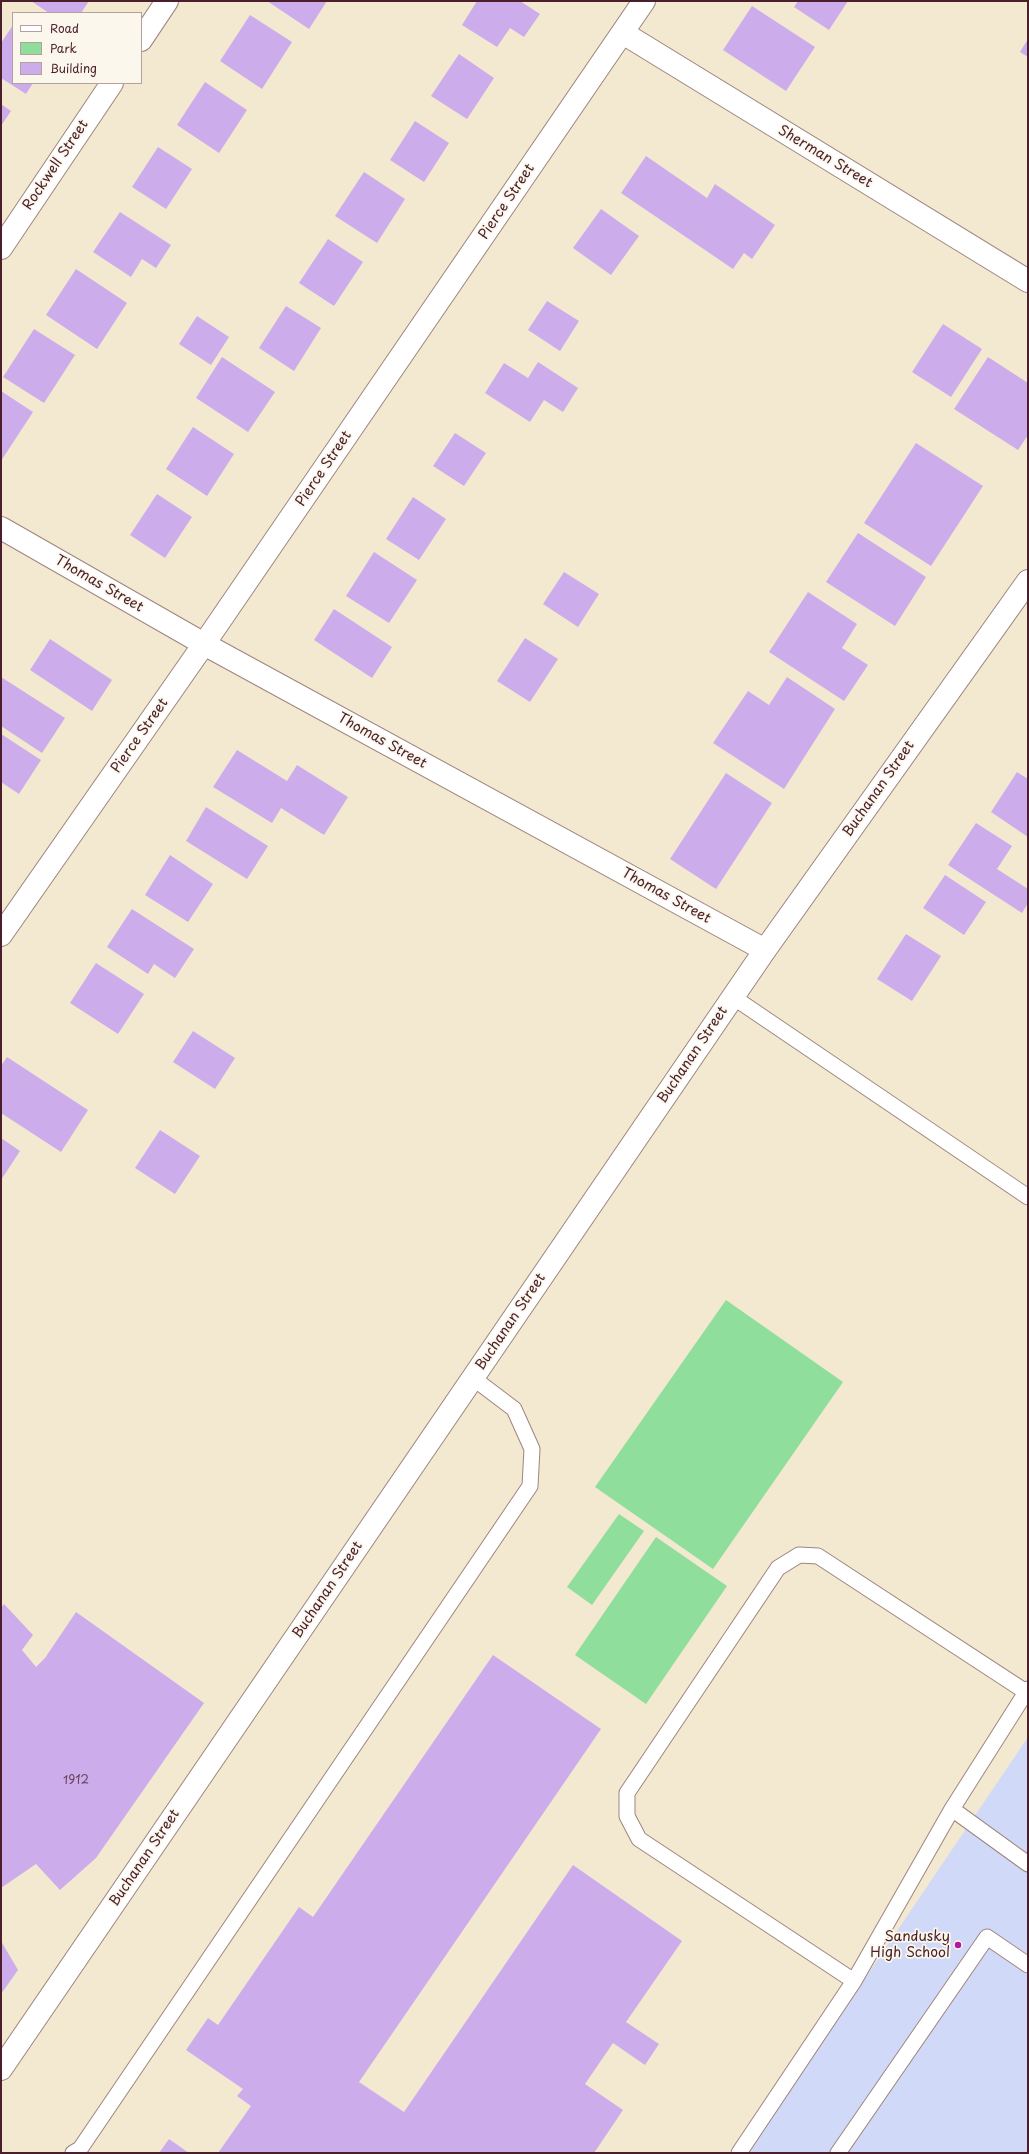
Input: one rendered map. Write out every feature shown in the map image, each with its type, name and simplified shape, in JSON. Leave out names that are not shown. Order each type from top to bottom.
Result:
[{"type":"street","points":[[142,38],[167,1]]},
{"type":"street","name":"Pierce Street","points":[[1,935],[204,644],[644,1]]},
{"type":"street","name":"Sherman Street","points":[[623,33],[1028,281]]},
{"type":"street","name":"Rockwell Street","points":[[1,248],[111,84]]},
{"type":"street","name":"Thomas Street","points":[[1,528],[204,644],[765,950]]},
{"type":"street","name":"Buchanan Street","points":[[1,2069],[765,950],[1028,581]]},
{"type":"lane","points":[[733,997],[1028,1196]]},
{"type":"lane","points":[[73,2153],[80,2149],[530,1486],[532,1449],[514,1409],[473,1378]]},
{"type":"lane","points":[[739,2153],[854,1981],[952,1809],[1027,1691],[818,1556],[799,1555],[778,1568],[627,1793],[627,1816],[640,1839],[854,1981]]},
{"type":"lane","points":[[952,1809],[1028,1864]]},
{"type":"lane","points":[[838,2153],[987,1937],[1028,1965]]},
{"type":"shaded area","name":"Sandusky High School","points":[[1028,1737],[1028,2153],[747,2153]]},
{"type":"green space","points":[[726,1300],[843,1382],[713,1569],[595,1487]]},
{"type":"green space","points":[[619,1514],[644,1531],[592,1605],[567,1587]]},
{"type":"green space","points":[[656,1537],[727,1586],[646,1704],[575,1655]]},
{"type":"building","points":[[31,1],[89,1],[82,12],[48,12]]},
{"type":"building","points":[[267,1],[327,1],[309,29]]},
{"type":"building","points":[[477,1],[520,1],[540,14],[524,37],[510,28],[497,47],[462,25]]},
{"type":"building","points":[[798,1],[848,1],[829,30],[794,7]]},
{"type":"building","points":[[752,6],[815,47],[786,91],[723,50]]},
{"type":"building","points":[[250,15],[292,42],[262,89],[220,61]]},
{"type":"building","points":[[12,26],[12,84],[32,84],[26,94],[1,78],[1,43]]},
{"type":"building","points":[[1028,39],[1028,57],[1020,52]]},
{"type":"building","points":[[459,54],[494,78],[467,119],[431,96]]},
{"type":"building","points":[[205,82],[247,110],[219,153],[177,125]]},
{"type":"building","points":[[1,104],[11,111],[1,126]]},
{"type":"building","points":[[415,121],[449,143],[424,182],[390,160]]},
{"type":"building","points":[[158,147],[192,169],[166,209],[132,187]]},
{"type":"building","points":[[646,156],[707,198],[715,184],[775,225],[752,259],[744,253],[733,269],[621,193]]},
{"type":"building","points":[[364,172],[405,199],[377,243],[335,216]]},
{"type":"building","points":[[601,209],[639,236],[611,275],[573,248]]},
{"type":"building","points":[[120,212],[171,245],[156,268],[142,259],[131,277],[93,252]]},
{"type":"building","points":[[328,239],[363,262],[334,306],[299,283]]},
{"type":"building","points":[[76,269],[127,303],[97,349],[46,315]]},
{"type":"building","points":[[547,301],[579,321],[560,351],[528,330]]},
{"type":"building","points":[[286,306],[321,328],[294,371],[259,348]]},
{"type":"building","points":[[197,316],[229,337],[211,365],[179,344]]},
{"type":"building","points":[[943,324],[982,349],[951,397],[912,372]]},
{"type":"building","points":[[34,329],[75,355],[44,403],[3,377]]},
{"type":"building","points":[[222,357],[275,392],[248,432],[196,398]]},
{"type":"building","points":[[988,357],[1028,383],[1028,435],[1018,450],[954,409]]},
{"type":"building","points":[[538,362],[578,388],[563,412],[544,400],[530,422],[485,393],[504,363],[528,378]]},
{"type":"building","points":[[1,391],[33,412],[1,461]]},
{"type":"building","points":[[193,427],[234,454],[207,496],[166,469]]},
{"type":"building","points":[[455,433],[486,453],[464,486],[433,466]]},
{"type":"building","points":[[916,443],[983,486],[931,566],[864,523]]},
{"type":"building","points":[[157,494],[192,517],[165,558],[130,535]]},
{"type":"building","points":[[413,497],[446,519],[419,560],[386,539]]},
{"type":"building","points":[[858,533],[926,577],[895,626],[826,582]]},
{"type":"building","points":[[374,552],[417,580],[389,623],[346,596]]},
{"type":"building","points":[[564,572],[599,594],[578,627],[543,604]]},
{"type":"building","points":[[808,592],[857,624],[842,648],[868,665],[844,701],[769,652]]},
{"type":"building","points":[[334,609],[392,647],[372,678],[314,640]]},
{"type":"building","points":[[525,638],[558,659],[530,702],[497,681]]},
{"type":"building","points":[[50,639],[112,680],[92,711],[30,670]]},
{"type":"building","points":[[1,677],[65,718],[42,753],[1,726]]},
{"type":"building","points":[[787,677],[835,709],[784,789],[713,743],[748,691],[769,705]]},
{"type":"building","points":[[1,734],[41,760],[19,794],[1,782]]},
{"type":"building","points":[[237,750],[287,781],[297,765],[348,797],[324,835],[281,808],[272,823],[213,787]]},
{"type":"building","points":[[1017,772],[1028,779],[1028,837],[991,812]]},
{"type":"building","points":[[726,773],[772,803],[716,889],[670,859]]},
{"type":"building","points":[[206,807],[268,846],[247,879],[186,841]]},
{"type":"building","points":[[976,823],[1012,846],[997,869],[1028,889],[1028,903],[1022,913],[948,865]]},
{"type":"building","points":[[170,855],[213,884],[188,922],[145,895]]},
{"type":"building","points":[[945,875],[986,902],[964,935],[923,908]]},
{"type":"building","points":[[132,909],[194,949],[175,978],[154,964],[148,974],[107,947]]},
{"type":"building","points":[[906,934],[941,956],[912,1001],[877,979]]},
{"type":"building","points":[[96,963],[144,994],[118,1034],[70,1003]]},
{"type":"building","points":[[193,1031],[235,1058],[215,1089],[173,1062]]},
{"type":"building","points":[[7,1057],[88,1110],[61,1152],[1,1113],[1,1066]]},
{"type":"building","points":[[160,1130],[200,1156],[175,1194],[135,1168]]},
{"type":"building","points":[[1,1138],[20,1151],[1,1180]]},
{"type":"building","points":[[4,1604],[33,1635],[22,1650],[36,1667],[45,1658],[76,1612],[204,1703],[96,1858],[60,1890],[36,1864],[1,1888],[1,1608]]},
{"type":"building","points":[[493,1655],[601,1729],[359,2082],[404,2112],[573,1865],[682,1941],[626,2022],[659,2044],[645,2065],[613,2043],[585,2084],[623,2110],[594,2153],[218,2153],[251,2106],[237,2096],[243,2089],[186,2050],[208,2018],[218,2025],[299,1907],[313,1917]]},
{"type":"building","points":[[1,1941],[18,1970],[1,1994]]},
{"type":"building","points":[[169,2139],[189,2153],[159,2153]]},
{"type":"place","name":"Sandusky High School","points":[[958,1945]]}]
